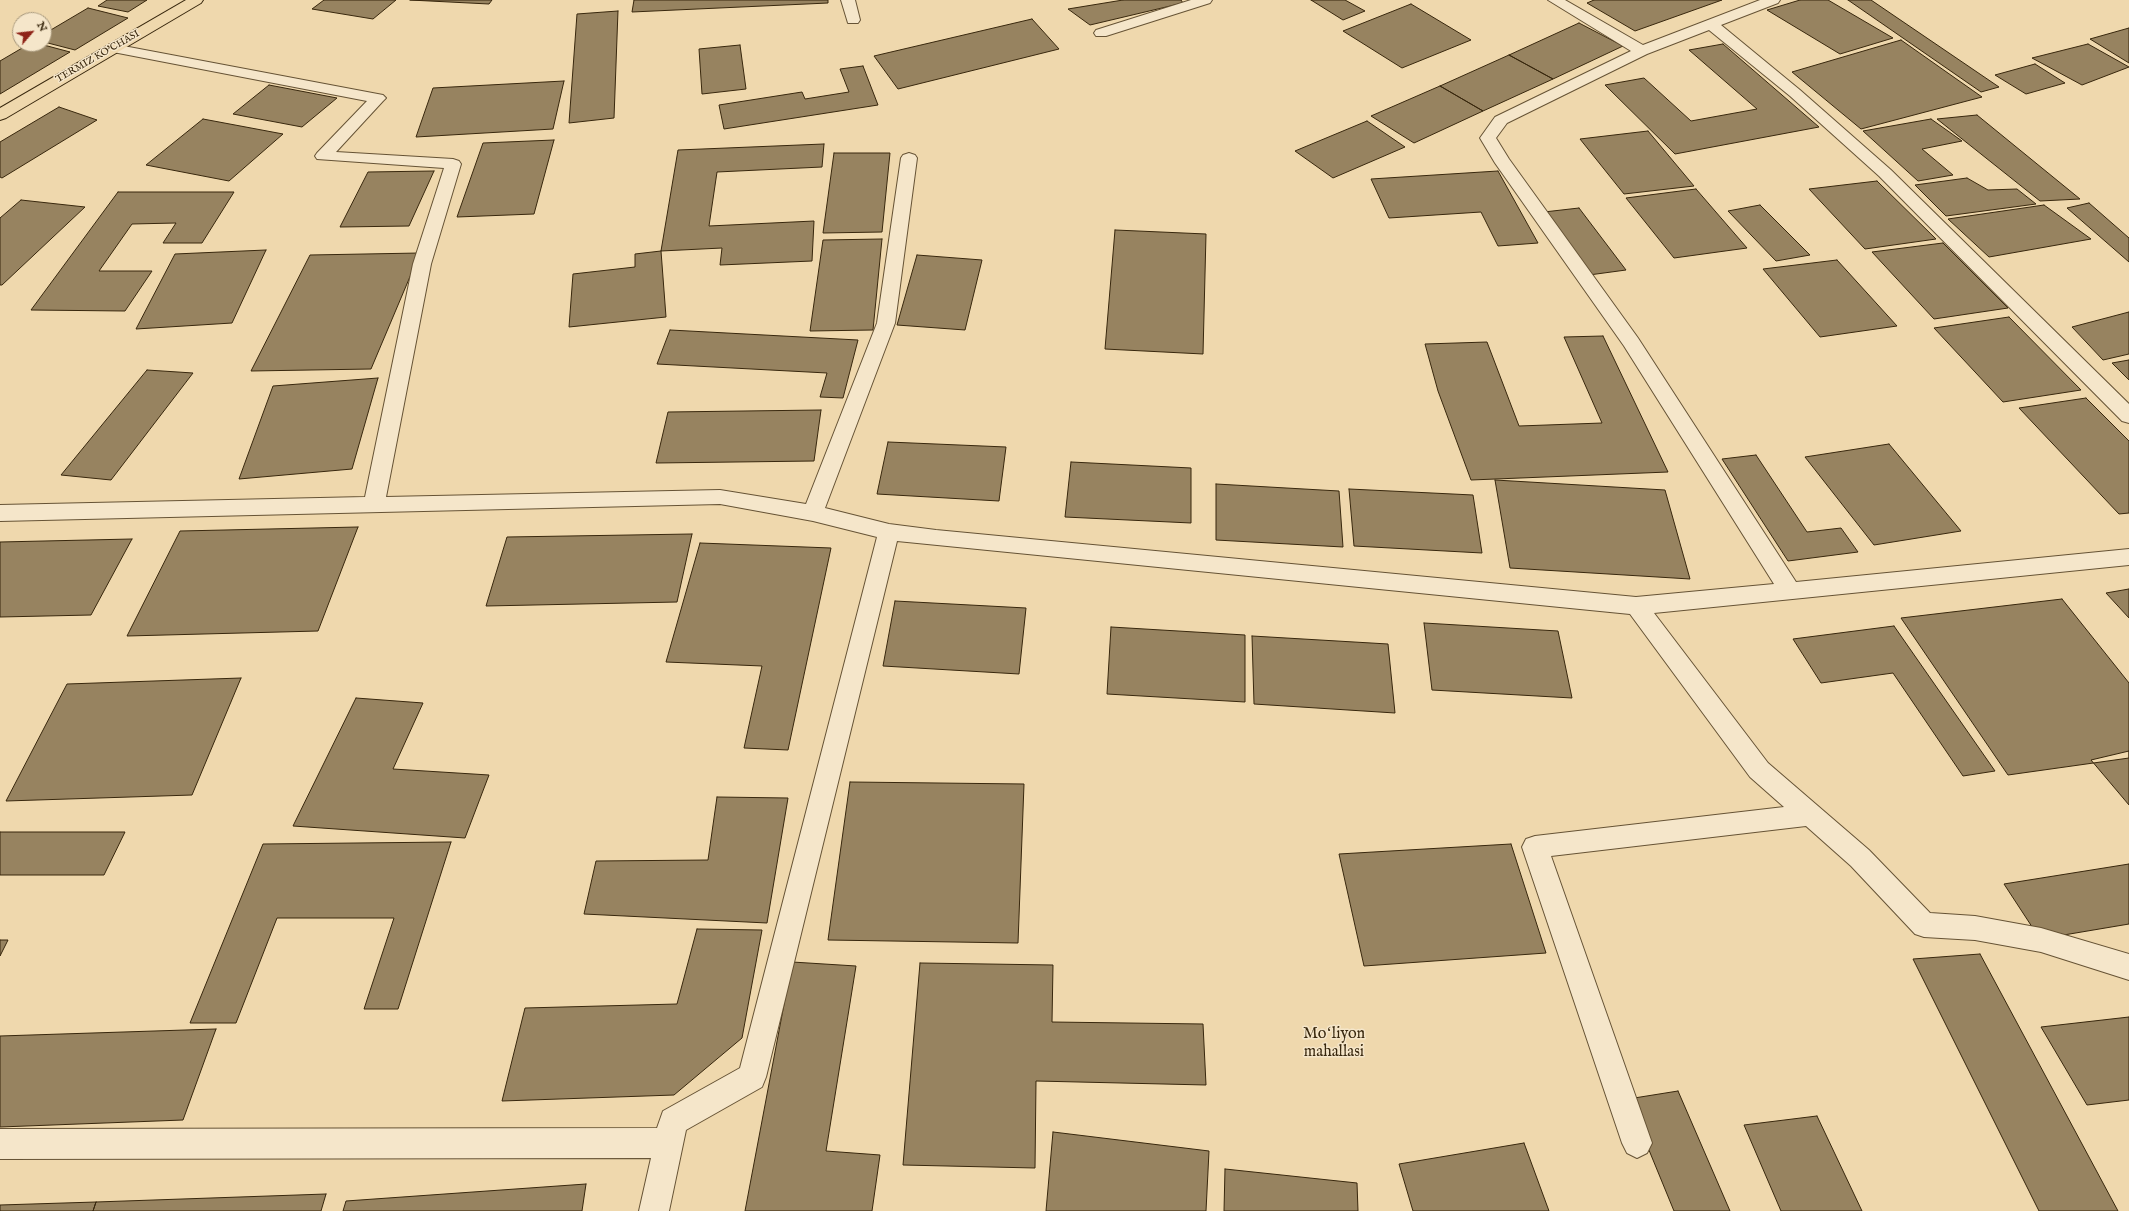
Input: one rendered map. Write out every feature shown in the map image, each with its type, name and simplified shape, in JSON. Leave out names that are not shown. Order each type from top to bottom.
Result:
[{"type":"main road","name":"TERMIZ KO'CHASI","points":[[0,115],[196,0]]},
{"type":"street","points":[[848,0],[853,20]]},
{"type":"street","points":[[1101,33],[1205,0]]},
{"type":"street","points":[[1555,0],[1642,50]]},
{"type":"street","points":[[1773,0],[1642,50],[1500,120],[1488,138],[1501,160],[1631,342],[1790,591]]},
{"type":"street","points":[[1710,24],[1795,93],[1886,173],[2129,416]]},
{"type":"street","points":[[113,48],[378,98],[323,156],[453,164],[422,264],[374,505]]},
{"type":"street","points":[[813,513],[886,323],[909,158]]},
{"type":"street","points":[[0,514],[720,497],[813,513],[889,532],[1636,606],[2129,557]]},
{"type":"street","points":[[654,1211],[673,1120],[752,1078],[889,532]]},
{"type":"street","points":[[1636,606],[1759,770],[1860,858],[1924,925],[1975,928],[2041,940],[2129,967]]},
{"type":"street","points":[[1637,1144],[1535,847],[1811,815]]},
{"type":"street","points":[[0,1144],[668,1143]]},
{"type":"building","points":[[107,0],[147,0],[128,12],[98,6]]},
{"type":"building","points":[[324,0],[396,0],[373,19],[312,9]]},
{"type":"building","points":[[410,0],[492,0],[489,4]]},
{"type":"building","points":[[634,0],[828,0],[828,3],[632,12]]},
{"type":"building","points":[[1123,0],[1181,0],[1183,3],[1090,25],[1068,9]]},
{"type":"building","points":[[1311,0],[1345,0],[1365,11],[1343,20]]},
{"type":"building","points":[[1594,0],[1722,0],[1635,31],[1587,3]]},
{"type":"building","points":[[1800,0],[1828,0],[1893,38],[1840,54],[1767,10]]},
{"type":"building","points":[[1848,0],[1871,0],[1999,87],[1981,92]]},
{"type":"building","points":[[1411,4],[1471,40],[1402,68],[1343,31]]},
{"type":"building","points":[[88,8],[128,18],[75,50],[52,44],[52,29]]},
{"type":"building","points":[[618,11],[614,118],[569,123],[577,14]]},
{"type":"building","points":[[1032,19],[1059,49],[898,89],[874,56]]},
{"type":"building","points":[[1579,23],[1623,46],[1553,79],[1509,55]]},
{"type":"building","points":[[2129,28],[2129,63],[2090,39]]},
{"type":"building","points":[[1901,40],[1982,97],[1861,129],[1792,72]]},
{"type":"building","points":[[1723,44],[1819,127],[1675,154],[1605,85],[1644,78],[1691,121],[1757,109],[1689,50]]},
{"type":"building","points":[[2088,44],[2129,67],[2082,85],[2032,58]]},
{"type":"building","points":[[740,45],[746,89],[702,94],[699,49]]},
{"type":"building","points":[[52,47],[70,52],[0,94],[0,61],[15,52],[52,52]]},
{"type":"building","points":[[1509,55],[1553,79],[1483,111],[1440,86]]},
{"type":"building","points":[[2035,64],[2065,83],[2026,94],[1995,75]]},
{"type":"building","points":[[863,66],[878,105],[724,129],[719,105],[802,92],[805,99],[849,92],[840,69]]},
{"type":"building","points":[[564,81],[553,129],[416,137],[433,88]]},
{"type":"building","points":[[269,85],[337,98],[302,127],[233,114]]},
{"type":"building","points":[[1440,86],[1483,111],[1414,143],[1371,116]]},
{"type":"building","points":[[59,107],[97,120],[2,178],[0,177],[0,142]]},
{"type":"building","points":[[1977,115],[2080,199],[2040,201],[1937,119]]},
{"type":"building","points":[[203,119],[283,134],[229,181],[146,165]]},
{"type":"building","points":[[1931,119],[1962,141],[1922,149],[1953,175],[1918,181],[1863,131]]},
{"type":"building","points":[[1367,121],[1405,147],[1333,178],[1295,151]]},
{"type":"building","points":[[1648,131],[1694,186],[1624,194],[1580,139]]},
{"type":"building","points":[[554,140],[534,214],[457,217],[483,143]]},
{"type":"building","points":[[824,144],[822,167],[717,172],[709,226],[814,221],[812,261],[720,265],[722,248],[661,251],[678,150]]},
{"type":"building","points":[[834,153],[890,153],[882,232],[823,233]]},
{"type":"building","points":[[434,171],[409,226],[340,227],[368,172]]},
{"type":"building","points":[[1498,171],[1538,243],[1498,246],[1481,212],[1389,218],[1371,179]]},
{"type":"building","points":[[1967,178],[1988,190],[2017,189],[2036,204],[1946,216],[1915,185]]},
{"type":"building","points":[[1877,181],[1936,239],[1865,249],[1809,189]]},
{"type":"building","points":[[1696,189],[1747,248],[1674,258],[1626,198]]},
{"type":"building","points":[[118,192],[234,192],[202,243],[163,243],[176,223],[132,224],[99,271],[152,271],[125,311],[31,310]]},
{"type":"building","points":[[21,200],[85,207],[2,285],[0,285],[0,218]]},
{"type":"building","points":[[2089,203],[2129,238],[2129,262],[2067,208]]},
{"type":"building","points":[[1760,205],[1810,255],[1776,261],[1728,211]]},
{"type":"building","points":[[2044,205],[2091,239],[1989,257],[1948,219]]},
{"type":"building","points":[[1579,208],[1626,270],[1589,275],[1544,212]]},
{"type":"building","points":[[1115,230],[1206,234],[1203,354],[1105,349]]},
{"type":"building","points":[[882,239],[873,330],[810,331],[823,240]]},
{"type":"building","points":[[1943,243],[2008,308],[1934,319],[1872,252]]},
{"type":"building","points":[[266,250],[232,323],[136,329],[175,254]]},
{"type":"building","points":[[661,251],[666,317],[569,327],[573,274],[635,267],[635,254]]},
{"type":"building","points":[[420,253],[371,369],[251,371],[310,255]]},
{"type":"building","points":[[917,255],[982,260],[965,330],[897,325]]},
{"type":"building","points":[[1837,260],[1897,326],[1820,337],[1763,269]]},
{"type":"building","points":[[2129,312],[2129,354],[2103,360],[2072,327]]},
{"type":"building","points":[[2009,317],[2081,390],[2003,402],[1934,328]]},
{"type":"building","points":[[670,330],[858,340],[843,398],[820,397],[827,373],[657,364]]},
{"type":"building","points":[[1603,336],[1668,472],[1471,480],[1438,391],[1425,344],[1487,342],[1519,426],[1602,423],[1564,337]]},
{"type":"building","points":[[2129,360],[2129,380],[2112,363]]},
{"type":"building","points":[[147,370],[193,373],[111,480],[61,475]]},
{"type":"building","points":[[378,378],[352,469],[239,479],[273,386]]},
{"type":"building","points":[[2086,398],[2129,441],[2129,513],[2119,514],[2019,408]]},
{"type":"building","points":[[821,410],[814,461],[656,463],[668,412]]},
{"type":"building","points":[[888,442],[1006,447],[999,501],[877,494]]},
{"type":"building","points":[[1889,444],[1961,531],[1874,545],[1805,457]]},
{"type":"building","points":[[1756,455],[1807,532],[1841,528],[1858,552],[1788,561],[1722,459]]},
{"type":"building","points":[[1071,462],[1191,468],[1191,523],[1065,517]]},
{"type":"building","points":[[1495,480],[1665,490],[1690,579],[1510,568]]},
{"type":"building","points":[[1216,484],[1339,491],[1343,547],[1216,540]]},
{"type":"building","points":[[1349,489],[1473,495],[1482,553],[1354,546]]},
{"type":"building","points":[[358,527],[318,631],[127,636],[180,531]]},
{"type":"building","points":[[692,534],[677,602],[486,606],[507,537]]},
{"type":"building","points":[[132,539],[91,615],[0,617],[0,542]]},
{"type":"building","points":[[700,543],[831,548],[788,750],[744,748],[762,666],[666,662]]},
{"type":"building","points":[[2129,589],[2129,618],[2106,593]]},
{"type":"building","points":[[2062,599],[2129,683],[2129,758],[2008,775],[1901,618]]},
{"type":"building","points":[[895,601],[1026,608],[1019,674],[883,666]]},
{"type":"building","points":[[1424,623],[1558,631],[1572,698],[1432,690]]},
{"type":"building","points":[[1894,626],[1995,771],[1963,776],[1893,673],[1821,683],[1793,639]]},
{"type":"building","points":[[1111,627],[1245,635],[1245,702],[1107,694]]},
{"type":"building","points":[[1252,636],[1388,644],[1395,713],[1254,704]]},
{"type":"building","points":[[241,678],[192,795],[6,801],[67,684]]},
{"type":"building","points":[[356,698],[423,703],[393,769],[489,775],[465,838],[293,826]]},
{"type":"building","points":[[2129,751],[2129,805],[2091,760]]},
{"type":"building","points":[[850,782],[1024,784],[1018,943],[828,940]]},
{"type":"building","points":[[717,797],[788,798],[767,923],[584,914],[596,861],[708,860]]},
{"type":"building","points":[[0,832],[125,832],[104,875],[0,875]]},
{"type":"building","points":[[451,842],[398,1009],[364,1009],[394,918],[277,918],[236,1023],[190,1023],[263,844]]},
{"type":"building","points":[[1511,844],[1546,953],[1364,966],[1339,854]]},
{"type":"building","points":[[2129,864],[2129,924],[2040,939],[2004,884]]},
{"type":"building","points":[[697,929],[762,930],[742,1038],[674,1095],[502,1101],[525,1008],[677,1004]]},
{"type":"building","points":[[0,940],[8,940],[0,956]]},
{"type":"building","points":[[1980,954],[2118,1211],[2039,1211],[1913,959]]},
{"type":"building","points":[[792,962],[856,966],[826,1151],[880,1155],[872,1211],[745,1211]]},
{"type":"building","points":[[920,963],[1053,965],[1052,1022],[1203,1024],[1206,1085],[1036,1081],[1035,1168],[903,1165]]},
{"type":"building","points":[[2129,1017],[2129,1100],[2087,1105],[2041,1027]]},
{"type":"building","points":[[216,1029],[183,1120],[0,1127],[0,1036]]},
{"type":"building","points":[[1678,1091],[1730,1211],[1674,1211],[1628,1099]]},
{"type":"building","points":[[1817,1116],[1862,1211],[1781,1211],[1744,1125]]},
{"type":"building","points":[[1053,1132],[1209,1151],[1206,1211],[1046,1211]]},
{"type":"building","points":[[1524,1143],[1549,1211],[1413,1211],[1399,1164]]},
{"type":"building","points":[[1225,1169],[1357,1183],[1358,1211],[1224,1211]]},
{"type":"building","points":[[586,1184],[582,1211],[343,1211],[346,1201]]},
{"type":"building","points":[[326,1194],[321,1211],[93,1211],[96,1202]]},
{"type":"building","points":[[96,1202],[93,1211],[0,1211],[0,1205]]},
{"type":"district","name":"Moʻliyon mahallasi","points":[[1334,1044]]}]
